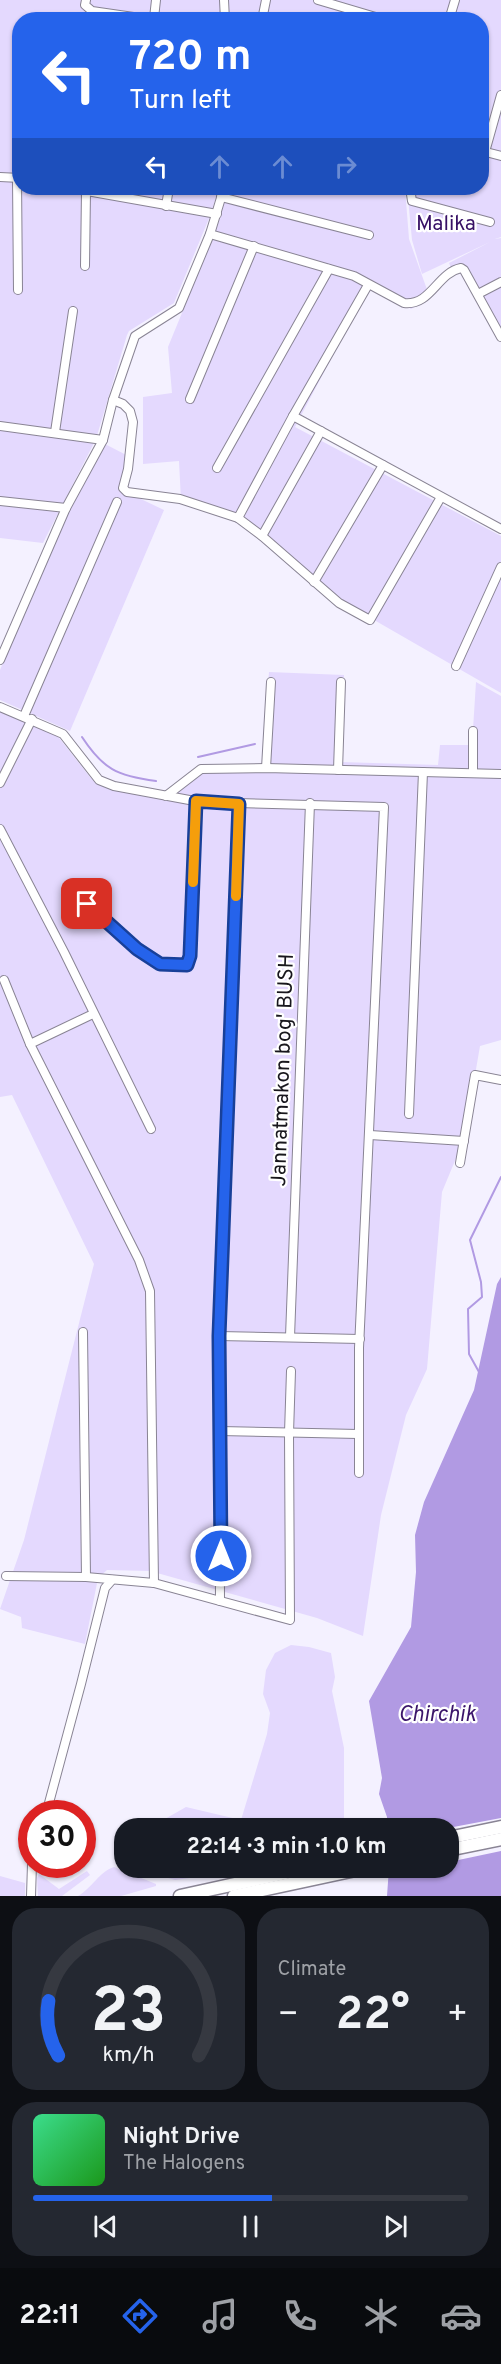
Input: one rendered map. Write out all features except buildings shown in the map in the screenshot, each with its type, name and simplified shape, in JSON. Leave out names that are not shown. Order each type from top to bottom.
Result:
[{"type":"highway","points":[[459,1836],[501,1827]]},
{"type":"highway","points":[[459,1848],[501,1839]]},
{"type":"highway","points":[[180,1896],[263,1878]]},
{"type":"highway","points":[[234,1896],[316,1878]]},
{"type":"street","points":[[86,0],[85,5],[92,11],[100,12]]},
{"type":"street","points":[[318,0],[359,12]]},
{"type":"street","points":[[489,133],[501,95]]},
{"type":"street","points":[[18,195],[18,290]]},
{"type":"street","points":[[85,266],[86,195]]},
{"type":"street","points":[[107,195],[217,214]]},
{"type":"street","points":[[165,206],[167,195]]},
{"type":"street","points":[[411,195],[412,201],[490,222]]},
{"type":"street","points":[[0,660],[66,508],[103,440],[113,400],[135,336],[179,308],[210,234],[221,197],[369,236]]},
{"type":"street","points":[[210,234],[363,280],[368,285],[409,304],[422,299],[436,288],[445,274],[461,268],[501,337]]},
{"type":"street","points":[[190,399],[254,246]]},
{"type":"street","points":[[217,468],[329,269]]},
{"type":"street","points":[[478,294],[501,282]]},
{"type":"street","points":[[238,518],[368,285]]},
{"type":"street","points":[[55,432],[73,311]]},
{"type":"street","points":[[113,400],[123,404],[130,411],[133,422],[128,469],[123,488],[127,492],[180,499],[238,518],[339,603],[370,620],[441,497]]},
{"type":"street","points":[[293,416],[501,529]]},
{"type":"street","points":[[0,426],[103,440]]},
{"type":"street","points":[[262,536],[321,431]]},
{"type":"street","points":[[314,582],[383,465]]},
{"type":"street","points":[[0,501],[66,508]]},
{"type":"street","points":[[0,783],[117,502]]},
{"type":"street","points":[[456,666],[501,567]]},
{"type":"street","points":[[266,768],[271,682]]},
{"type":"street","points":[[338,770],[341,682]]},
{"type":"street","points":[[0,707],[28,717],[63,734],[99,780],[114,786],[196,801],[384,807],[360,1339],[359,1473]]},
{"type":"street","points":[[472,773],[473,730]]},
{"type":"street","points":[[166,796],[201,769],[266,768],[501,774]]},
{"type":"street","points":[[410,1114],[423,772]]},
{"type":"street","points":[[87,904],[137,949],[160,964],[187,965],[190,956],[196,801]]},
{"type":"street","name":"Jannatmakon bog' BUSH","points":[[290,1337],[310,803]]},
{"type":"street","points":[[220,1601],[219,1336],[239,804]]},
{"type":"street","points":[[0,829],[64,952],[151,1129]]},
{"type":"street","points":[[4,980],[30,1044],[139,1260],[150,1291],[154,1583]]},
{"type":"street","points":[[30,1044],[93,1014]]},
{"type":"street","points":[[459,1163],[475,1075],[501,1080]]},
{"type":"street","points":[[370,1135],[464,1141]]},
{"type":"street","points":[[83,1332],[86,1577]]},
{"type":"street","points":[[219,1336],[360,1339]]},
{"type":"street","points":[[6,1576],[86,1577],[154,1583],[290,1620],[291,1371]]},
{"type":"street","points":[[220,1431],[358,1434]]},
{"type":"street","points":[[50,1800],[105,1588],[112,1580]]},
{"type":"street","points":[[31,1896],[32,1878]]},
{"type":"green space","points":[[0,0],[262,0],[260,12],[12,12],[12,195],[217,195],[174,303],[129,331],[127,335],[96,439],[43,543],[0,538]]},
{"type":"green space","points":[[270,0],[451,0],[447,12],[268,12]]},
{"type":"green space","name":"Malika","points":[[456,0],[501,0],[501,237],[495,239],[501,238],[501,340],[463,267],[452,270],[449,263],[490,242],[422,274],[412,240],[408,195],[489,195],[489,12],[452,12]]},
{"type":"green space","points":[[227,195],[406,195],[409,239],[430,298],[411,309],[370,285],[295,427],[501,536],[501,693],[315,586],[241,520],[181,500],[179,461],[143,464],[143,397],[172,393],[168,347],[216,230]]},
{"type":"green space","points":[[105,444],[134,459],[124,491],[164,510],[70,731],[0,700],[0,670],[72,501]]},
{"type":"green space","points":[[269,672],[344,675],[340,762],[438,765],[440,745],[472,745],[476,682],[501,696],[501,1040],[480,1046],[464,1139],[442,1192],[427,1369],[406,1415],[381,1515],[363,1636],[317,1618],[150,1571],[107,1570],[98,1578],[85,1644],[22,1628],[21,1617],[0,1609],[24,1540],[94,1264],[12,1095],[0,1097],[0,710],[56,734],[97,784],[117,791],[167,795],[201,771],[262,766]]},
{"type":"green space","points":[[291,1645],[331,1653],[335,1677],[332,1691],[344,1748],[344,1818],[242,1818],[267,1734],[270,1713],[263,1694],[266,1670],[275,1653]]},
{"type":"green space","points":[[186,1807],[233,1818],[167,1818]]},
{"type":"green space","points":[[114,1867],[114,1878],[141,1878],[156,1886],[121,1896],[78,1896]]},
{"type":"green space","points":[[0,1876],[25,1883],[25,1896],[0,1896]]},
{"type":"green space","points":[[37,1878],[44,1878],[59,1889],[76,1878],[86,1878],[62,1896],[38,1896]]},
{"type":"water","name":"Chirchik","points":[[501,1277],[501,1896],[387,1896],[388,1878],[459,1878],[459,1818],[387,1818],[379,1794],[382,1778],[369,1701],[411,1627],[416,1572],[415,1535],[424,1502],[474,1390],[497,1284]]},
{"type":"pier","points":[[501,1818],[501,1851],[459,1860],[459,1826]]},
{"type":"waterway","points":[[82,737],[97,757],[112,769],[131,777],[156,781]]},
{"type":"waterway","points":[[198,757],[255,744]]},
{"type":"waterway","points":[[479,1372],[469,1354],[468,1309],[482,1297],[481,1282],[470,1240],[501,1177]]},
{"type":"slow traffic","points":[[193,882],[196,801],[239,804],[236,896]]},
{"type":"route","points":[[87,904],[137,949],[160,964],[187,965],[190,956],[196,801],[239,804],[219,1336],[221,1556]]}]
